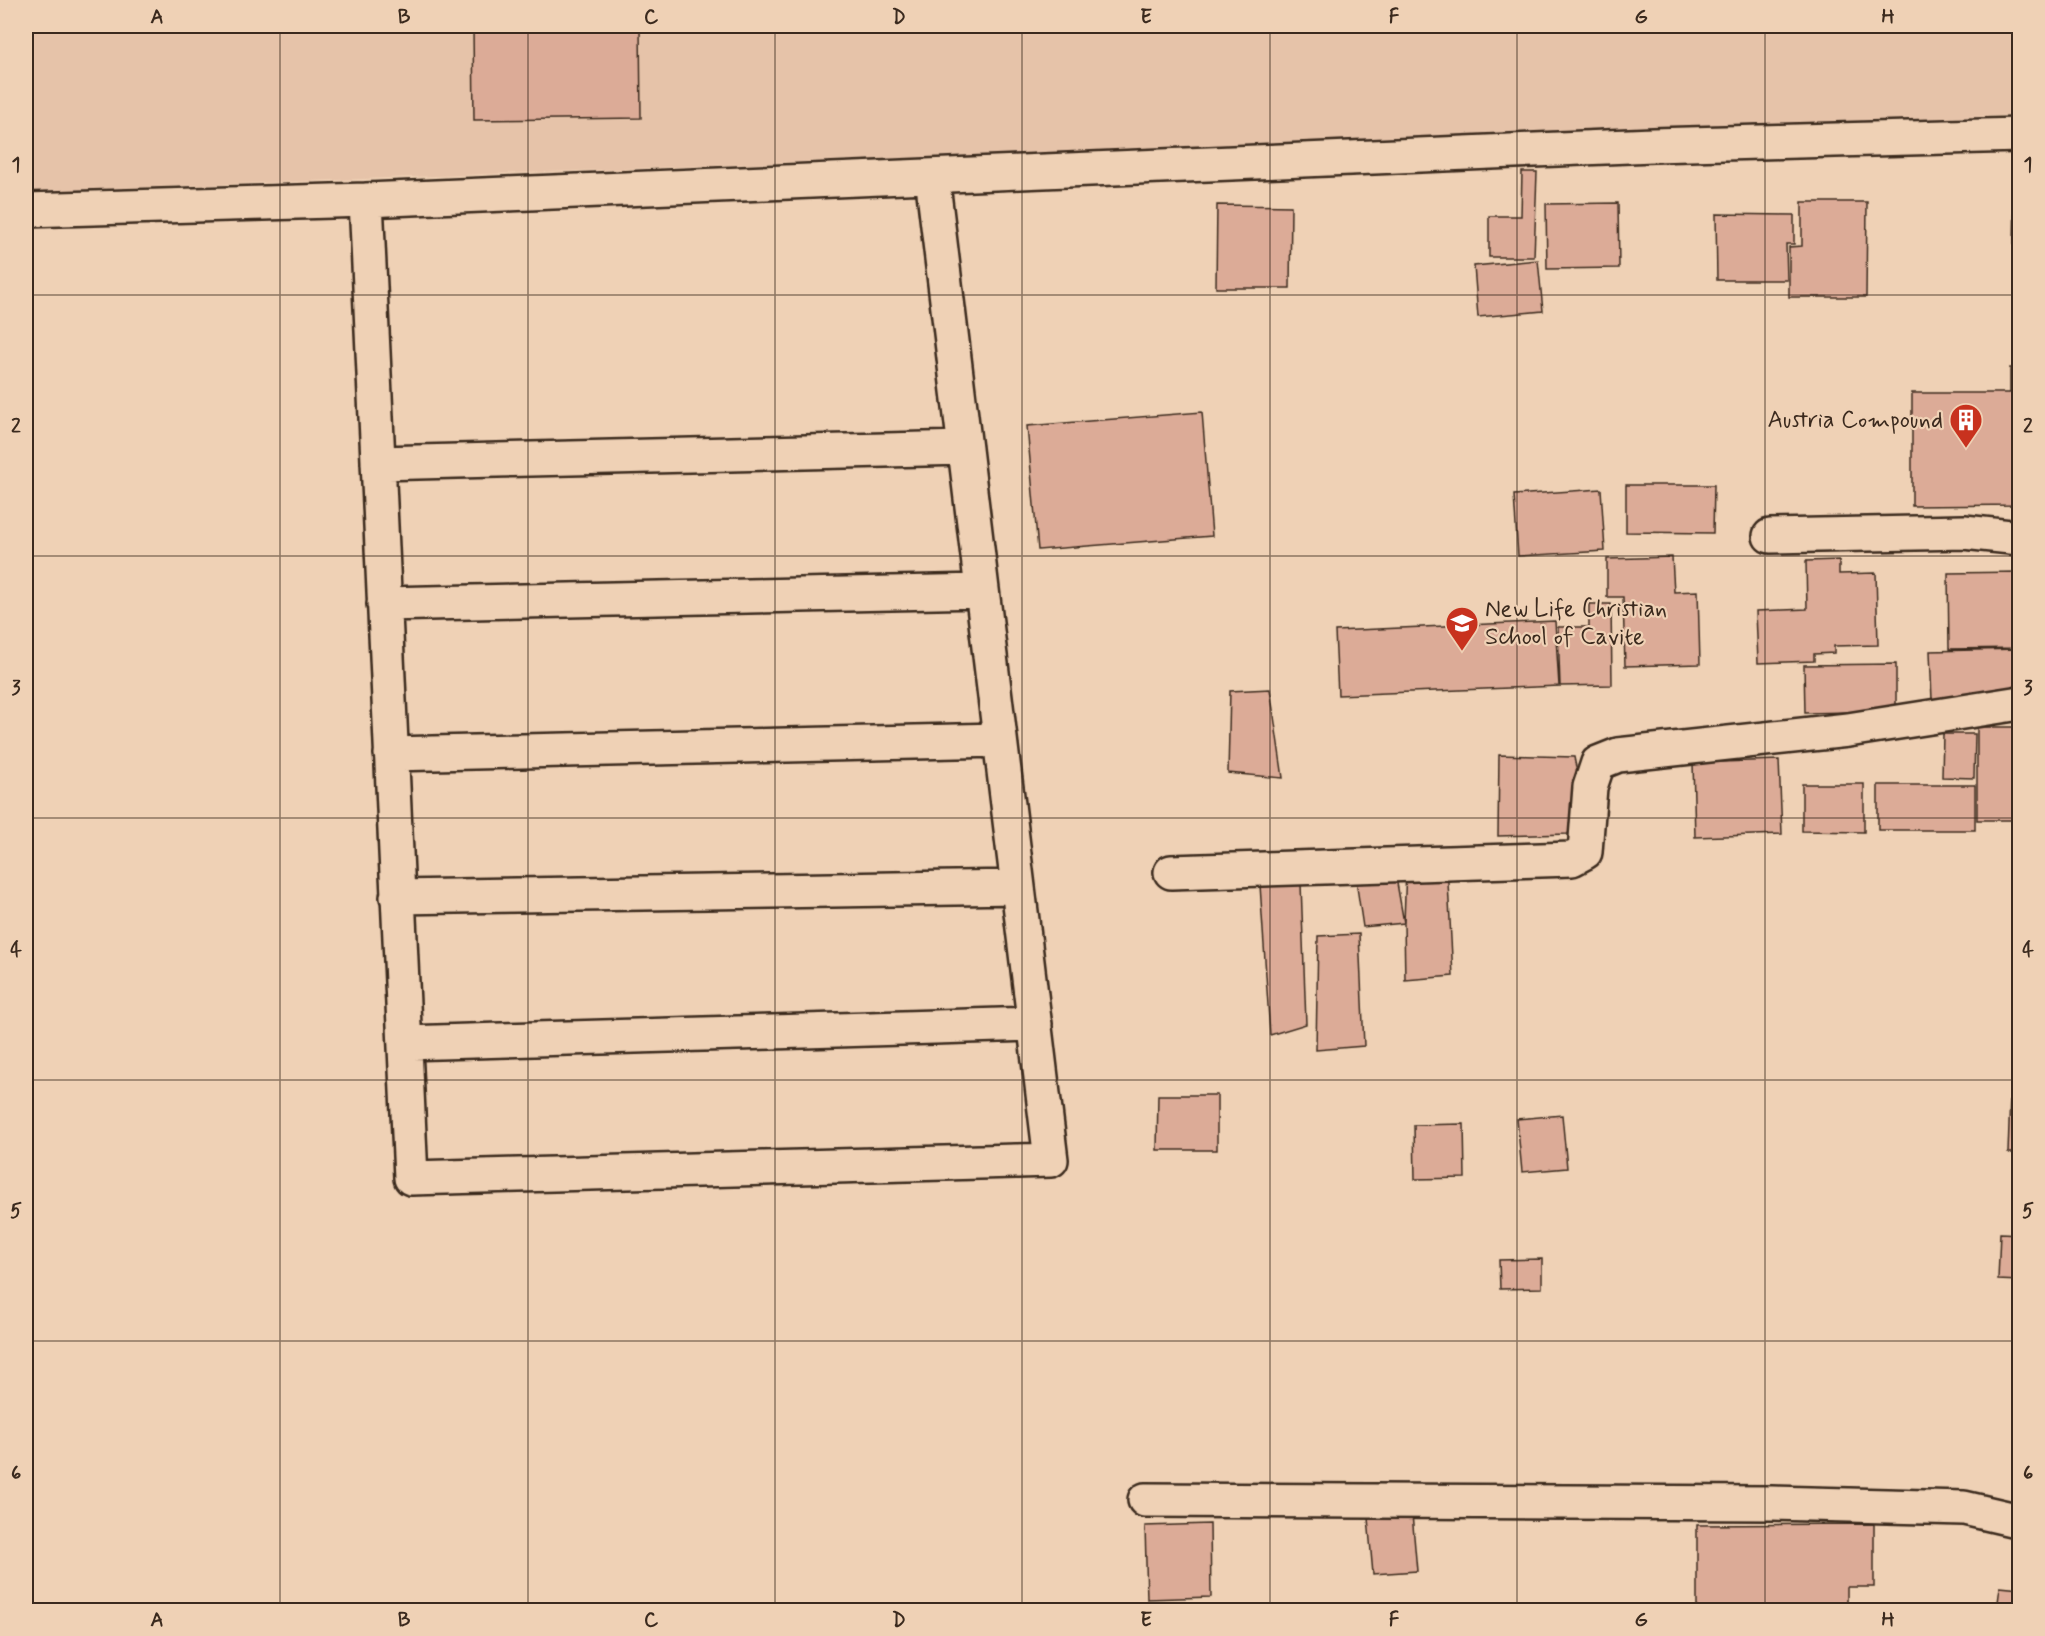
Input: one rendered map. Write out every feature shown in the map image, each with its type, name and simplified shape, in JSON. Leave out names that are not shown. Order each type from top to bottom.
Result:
[{"type":"street","points":[[26,210],[366,200],[1653,145],[2019,135]]},
{"type":"street","points":[[366,200],[411,1178],[1051,1160],[932,176]]},
{"type":"street","points":[[378,464],[965,448]]},
{"type":"street","points":[[1770,536],[1964,532],[2019,538]]},
{"type":"street","points":[[384,604],[982,591]]},
{"type":"street","points":[[1171,872],[1572,859],[1585,852],[1590,787],[1598,763],[1618,755],[1848,730],[2019,704]]},
{"type":"street","points":[[391,754],[1000,740]]},
{"type":"street","points":[[398,897],[1017,887]]},
{"type":"street","points":[[405,1043],[1035,1024]]},
{"type":"street","points":[[1145,1500],[1772,1503],[1964,1508],[2019,1521]]},
{"type":"shaded area","points":[[26,26],[2019,26],[2020,115],[26,192]]},
{"type":"building","points":[[473,26],[640,26],[641,118],[474,120]]},
{"type":"building","points":[[1522,172],[1537,172],[1534,257],[1489,257],[1489,216],[1521,216]]},
{"type":"building","points":[[2015,192],[2020,192],[2020,247],[2014,247]]},
{"type":"building","points":[[1802,202],[1867,202],[1866,297],[1789,297],[1789,247],[1802,246]]},
{"type":"building","points":[[1618,203],[1619,268],[1547,269],[1546,204]]},
{"type":"building","points":[[1217,205],[1291,206],[1290,288],[1216,288]]},
{"type":"building","points":[[1716,214],[1794,215],[1794,244],[1786,244],[1787,280],[1717,280]]},
{"type":"building","points":[[1538,260],[1543,311],[1478,317],[1474,266]]},
{"type":"building","name":"Austria Compound","points":[[2010,368],[2020,368],[2020,505],[1912,506],[1912,393],[2010,393]]},
{"type":"building","points":[[1202,412],[1212,536],[1038,550],[1027,426]]},
{"type":"building","points":[[1626,485],[1714,485],[1713,533],[1626,532]]},
{"type":"building","points":[[1601,489],[1605,551],[1518,556],[1514,495]]},
{"type":"building","points":[[1672,557],[1674,592],[1698,591],[1700,664],[1625,666],[1623,597],[1607,597],[1607,559]]},
{"type":"building","points":[[1839,560],[1839,574],[1876,573],[1878,645],[1834,646],[1834,653],[1814,654],[1814,661],[1758,663],[1756,611],[1807,609],[1806,561]]},
{"type":"building","points":[[2020,572],[2020,648],[1949,649],[1948,573]]},
{"type":"building","name":"New Life Christian School of Cavite","points":[[1589,604],[1611,604],[1612,685],[1560,686],[1558,627],[1589,627]]},
{"type":"building","name":"New Life Christian School of Cavite","points":[[1555,621],[1559,686],[1338,695],[1335,631]]},
{"type":"building","points":[[2020,649],[2020,697],[1932,700],[1930,651]]},
{"type":"building","points":[[1896,664],[1896,711],[1805,713],[1804,665]]},
{"type":"building","points":[[1270,689],[1283,778],[1228,773],[1230,691]]},
{"type":"building","points":[[1977,727],[2020,727],[2020,820],[1977,820]]},
{"type":"building","points":[[1943,734],[1975,734],[1974,778],[1942,777]]},
{"type":"building","points":[[1499,755],[1574,757],[1582,798],[1568,834],[1498,836]]},
{"type":"building","points":[[1779,760],[1782,834],[1695,837],[1693,763]]},
{"type":"building","points":[[1802,784],[1864,784],[1864,832],[1802,831]]},
{"type":"building","points":[[1878,785],[1975,785],[1975,830],[1878,830]]},
{"type":"building","points":[[1447,864],[1453,976],[1405,980],[1406,866]]},
{"type":"building","points":[[1394,866],[1404,923],[1363,927],[1354,867]]},
{"type":"building","points":[[1301,884],[1306,1024],[1270,1035],[1260,885]]},
{"type":"building","points":[[1359,934],[1364,1046],[1316,1050],[1318,936]]},
{"type":"building","points":[[2013,1008],[2020,1008],[2020,1060],[2012,1060]]},
{"type":"building","points":[[1158,1095],[1217,1095],[1217,1150],[1157,1150]]},
{"type":"building","points":[[2010,1096],[2020,1096],[2020,1153],[2008,1153]]},
{"type":"building","points":[[1562,1115],[1567,1168],[1522,1172],[1517,1119]]},
{"type":"building","points":[[1464,1124],[1465,1178],[1415,1179],[1414,1125]]},
{"type":"building","points":[[2000,1233],[2020,1234],[2020,1281],[1998,1280]]},
{"type":"building","points":[[1542,1259],[1542,1288],[1500,1289],[1499,1260]]},
{"type":"building","points":[[1412,1514],[1417,1571],[1373,1574],[1368,1518]]},
{"type":"building","points":[[1210,1524],[1211,1597],[1147,1599],[1145,1526]]},
{"type":"building","points":[[1874,1524],[1874,1587],[1847,1587],[1847,1606],[1829,1607],[1829,1610],[1697,1610],[1697,1525]]},
{"type":"building","points":[[2000,1587],[2020,1589],[2020,1610],[1997,1610]]},
{"type":"place","name":"Austria Compound","points":[[1966,449]]},
{"type":"place","name":"New Life Christian School of Cavite","points":[[1462,652]]}]
